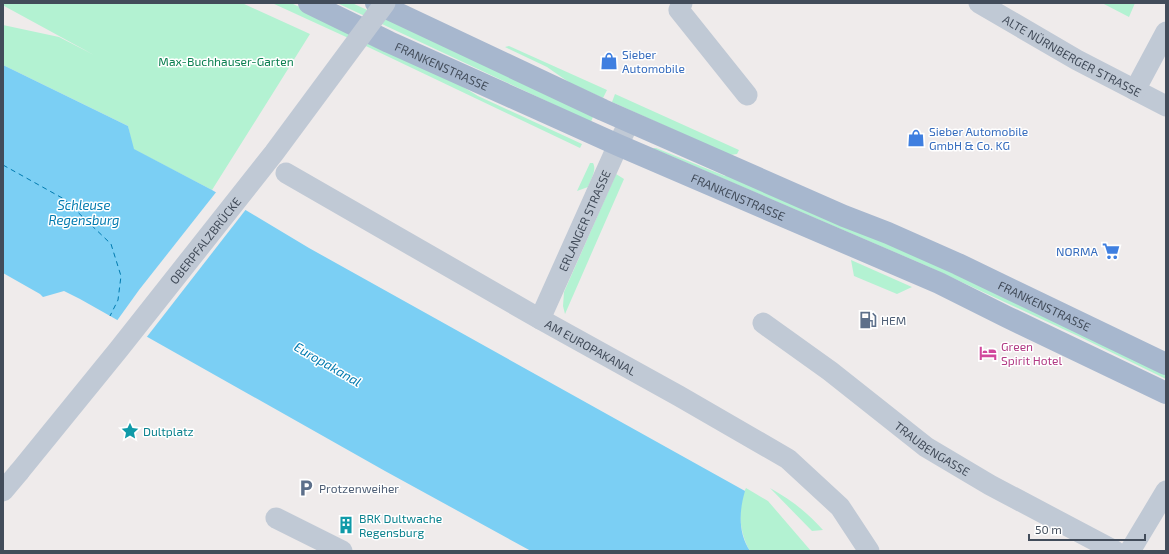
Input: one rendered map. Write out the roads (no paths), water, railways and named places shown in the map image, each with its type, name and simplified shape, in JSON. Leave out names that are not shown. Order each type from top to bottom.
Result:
[{"type":"main road","name":"FRANKENSTRASSE","points":[[309,3],[389,42],[618,145],[939,283],[1007,318],[1166,393]]},
{"type":"main road","name":"FRANKENSTRASSE","points":[[376,3],[629,122],[958,264],[1166,364]]},
{"type":"street","name":"OBERPFALZBRÜCKE","points":[[3,491],[119,349],[270,159],[386,3]]},
{"type":"street","points":[[682,3],[679,10],[747,95]]},
{"type":"street","name":"ALTE NÜRNBERGER STRASSE","points":[[979,3],[1077,60],[1166,106]]},
{"type":"street","points":[[1135,90],[1166,32]]},
{"type":"street","name":"ERLANGER STRASSE","points":[[540,319],[629,122]]},
{"type":"street","name":"AM EUROPAKANAL","points":[[286,173],[788,459],[840,507],[868,551]]},
{"type":"street","name":"TRAUBENGASSE","points":[[763,323],[830,371],[926,447],[990,485],[1115,551]]},
{"type":"street","points":[[1130,551],[1166,492]]},
{"type":"street","points":[[276,518],[342,551]]},
{"type":"water","name":"Schleuse Regensburg","points":[[3,65],[128,126],[134,149],[212,190],[309,248],[745,491],[741,522],[743,537],[750,551],[531,551],[385,471],[80,299],[64,291],[43,297],[3,273]]},
{"type":"place","name":"Sieber Automobile","points":[[609,61]]},
{"type":"place","name":"Sieber Automobile GmbH & Co. KG","points":[[916,138]]},
{"type":"place","name":"NORMA","points":[[1111,251]]},
{"type":"place","name":"HEM","points":[[868,320]]},
{"type":"place","name":"Green Spirit Hotel","points":[[988,353]]},
{"type":"place","name":"Dultplatz","points":[[130,431]]},
{"type":"place","name":"Protzenweiher","points":[[306,488]]},
{"type":"place","name":"BRK Dultwache Regensburg","points":[[346,525]]},
{"type":"park label","name":"Max-Buchhauser-Garten","points":[[226,61]]},
{"type":"water label","name":"Europakanal","points":[[328,364]]}]
